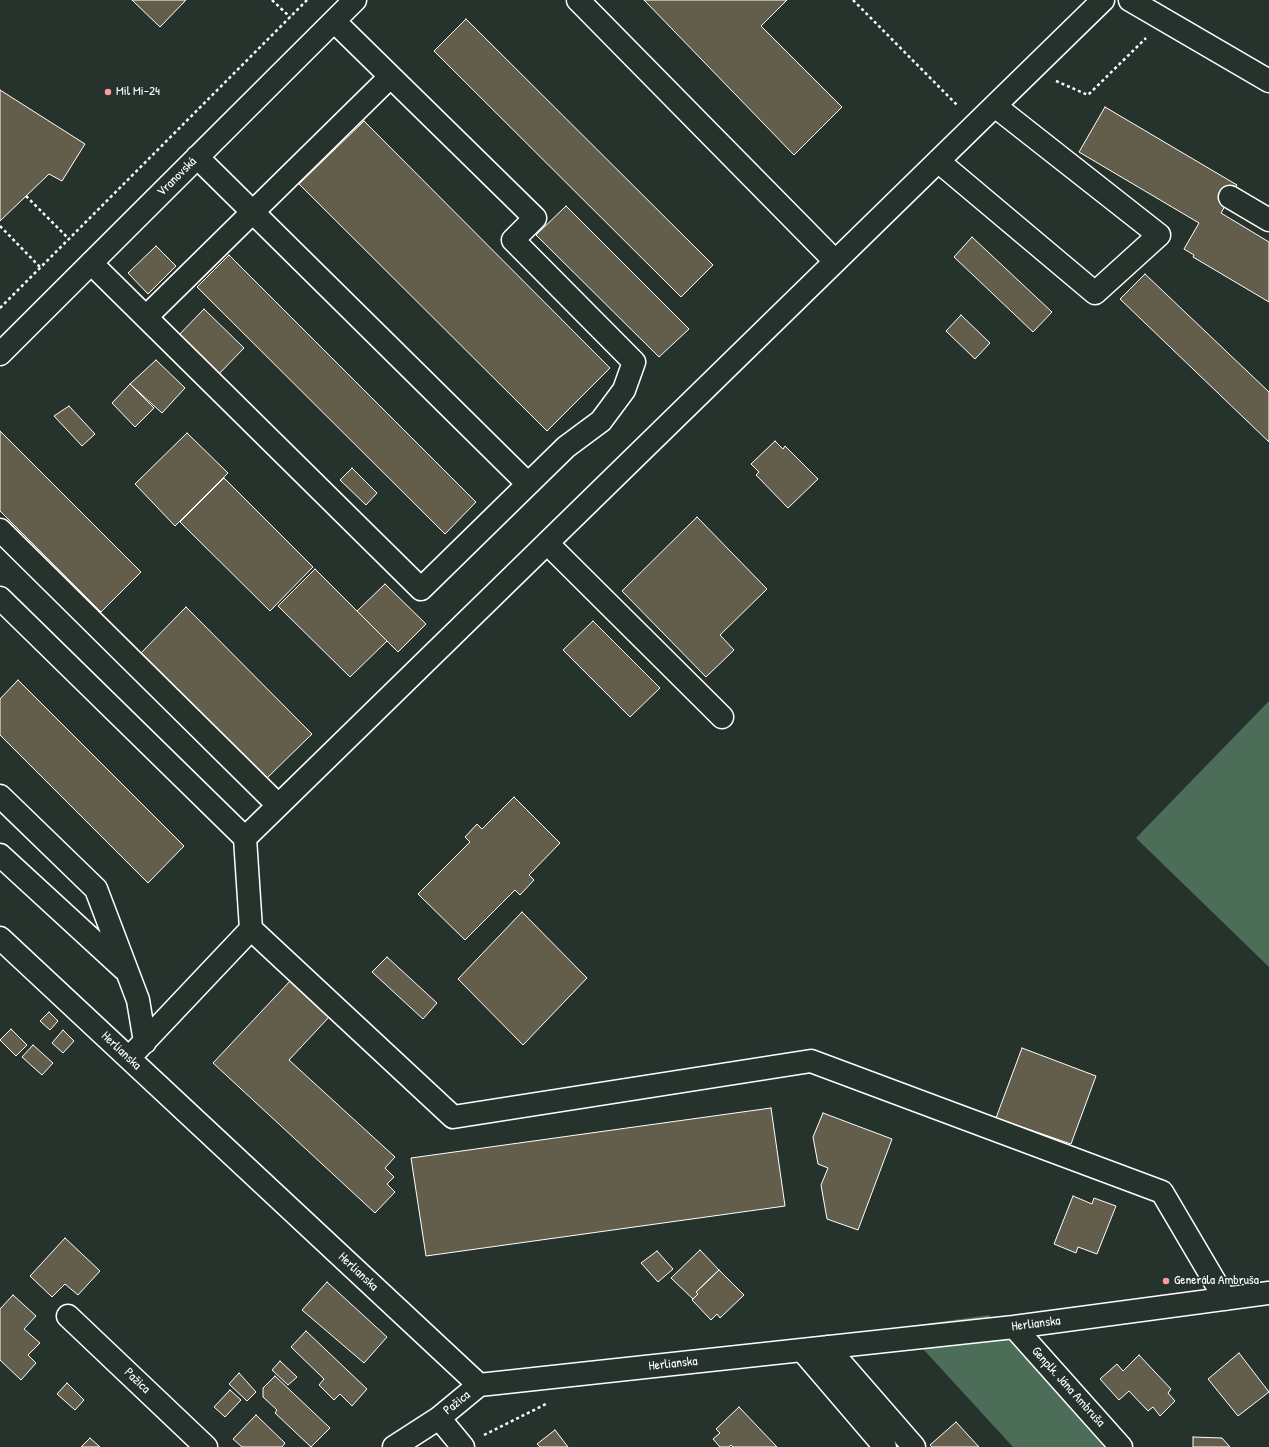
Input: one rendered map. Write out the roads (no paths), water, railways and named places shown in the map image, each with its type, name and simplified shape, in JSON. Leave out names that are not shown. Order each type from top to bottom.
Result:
[{"type":"street","name":"Vranovská","points":[[1,351],[355,0]]},
{"type":"street","points":[[578,0],[835,261]]},
{"type":"street","points":[[245,838],[1103,0]]},
{"type":"street","points":[[1130,0],[1269,81]]},
{"type":"street","points":[[91,263],[421,589],[566,447],[601,421],[624,390],[634,362],[513,240],[535,218],[334,21]]},
{"type":"street","points":[[146,317],[390,77]]},
{"type":"street","points":[[938,161],[1095,293],[1159,235],[995,106]]},
{"type":"street","points":[[197,157],[528,484]]},
{"type":"street","points":[[1230,197],[1269,220]]},
{"type":"street","points":[[0,530],[278,805]]},
{"type":"street","points":[[547,543],[722,717]]},
{"type":"street","points":[[0,598],[245,838],[251,929],[453,1117],[811,1061],[1162,1192],[1225,1299]]},
{"type":"street","points":[[0,796],[96,889],[138,1000],[145,1042]]},
{"type":"street","points":[[0,854],[128,972]]},
{"type":"street","points":[[129,1058],[251,929]]},
{"type":"street","name":"Herlianska","points":[[0,938],[479,1385],[1014,1327],[1269,1293]]},
{"type":"street","name":"Pažica","points":[[68,1316],[206,1447]]},
{"type":"street","name":"Genplk. Jána Ambruša","points":[[1014,1327],[1122,1447]]},
{"type":"street","points":[[827,1347],[914,1447]]},
{"type":"street","points":[[802,1350],[884,1447]]},
{"type":"street","name":"Pažica","points":[[394,1447],[439,1418],[479,1385]]},
{"type":"street","points":[[439,1418],[463,1447]]},
{"type":"place","name":"Mil Mi-24","points":[[108,92]]},
{"type":"place","name":"Generála Ambruša","points":[[1166,1281]]}]
